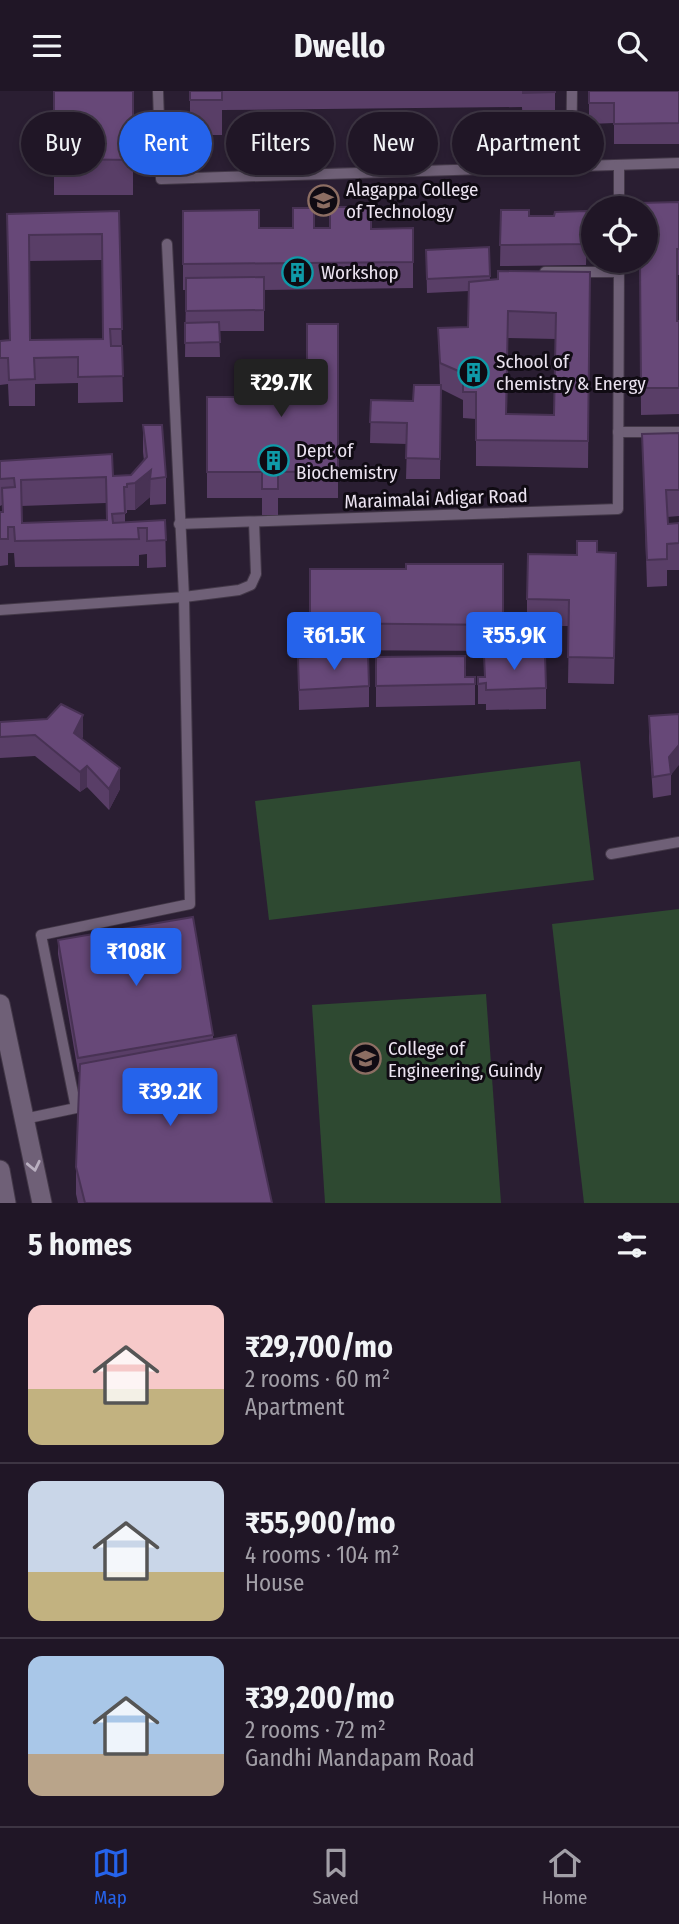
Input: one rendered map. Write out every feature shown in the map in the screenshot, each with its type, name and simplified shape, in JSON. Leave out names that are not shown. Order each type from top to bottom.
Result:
[{"type":"main road","points":[[0,1004],[3,1033],[42,1203]]},
{"type":"main road","points":[[0,1170],[6,1203]]},
{"type":"lane","points":[[158,91],[161,179],[452,170]]},
{"type":"lane","points":[[571,112],[572,91]]},
{"type":"lane","points":[[604,166],[679,163]]},
{"type":"lane","points":[[619,165],[619,196]]},
{"type":"lane","points":[[24,1119],[76,1108],[41,935],[191,904],[184,597],[167,244]]},
{"type":"lane","points":[[537,272],[581,269]]},
{"type":"lane","points":[[619,273],[618,432],[679,432]]},
{"type":"lane","name":"Maraimalai Adigar Road","points":[[179,524],[618,509],[618,432]]},
{"type":"lane","points":[[0,610],[184,597],[239,590],[251,585],[256,574],[254,522]]},
{"type":"lane","points":[[611,854],[679,842]]},
{"type":"green space","points":[[580,761],[594,880],[269,920],[255,801]]},
{"type":"green space","points":[[679,909],[679,1203],[584,1203],[552,924]]},
{"type":"green space","points":[[486,994],[501,1203],[325,1203],[312,1005]]},
{"type":"building","points":[[54,91],[133,91],[133,112],[119,112],[119,160],[105,160],[105,112],[54,112]]},
{"type":"building","points":[[190,91],[222,91],[222,100],[190,100]]},
{"type":"building","points":[[555,91],[555,92],[523,93]]},
{"type":"building","points":[[589,91],[679,91],[679,123],[614,124],[614,103],[589,103]]},
{"type":"building","points":[[679,202],[679,388],[641,388],[640,273],[658,273],[658,203]]},
{"type":"building","points":[[330,207],[371,207],[371,229],[413,228],[413,262],[183,264],[183,211],[259,210],[259,228],[293,228],[293,208],[314,208],[314,228],[330,228]]},
{"type":"building","points":[[501,210],[529,210],[529,216],[554,216],[555,212],[581,211],[581,244],[500,245]]},
{"type":"building","points":[[119,211],[122,329],[110,329],[111,346],[122,346],[123,376],[78,377],[78,357],[34,358],[35,379],[9,380],[8,358],[0,358],[0,341],[10,340],[7,214]],"holes":[[[102,234],[103,339],[30,340],[29,235]]]},
{"type":"building","points":[[489,247],[490,276],[427,279],[426,250]]},
{"type":"building","name":"School of chemistry & Energy","points":[[498,271],[590,273],[588,441],[476,440],[476,392],[463,392],[463,373],[440,363],[438,328],[468,327],[469,282],[498,279]],"holes":[[[508,311],[556,313],[554,415],[506,414]]]},
{"type":"building","points":[[264,277],[264,310],[186,311],[186,278]]},
{"type":"building","points":[[219,322],[220,342],[185,343],[185,323]]},
{"type":"building","name":"Dept of Biochemistry","points":[[307,324],[338,324],[338,471],[278,472],[278,489],[262,489],[262,472],[207,472],[207,397],[250,397],[250,375],[307,375]]},
{"type":"building","points":[[414,385],[441,385],[440,459],[406,458],[407,423],[370,422],[371,400],[413,401]]},
{"type":"building","points":[[143,425],[162,425],[166,477],[150,479],[151,470],[135,483],[127,484],[127,487],[124,487],[125,513],[112,514],[113,523],[165,520],[166,540],[147,541],[147,528],[138,528],[139,539],[15,541],[14,527],[8,527],[8,539],[0,539],[2,488],[15,487],[14,478],[0,479],[0,461],[112,454],[113,476],[131,475],[147,457]],"holes":[[[106,477],[107,520],[22,523],[21,480]]]},
{"type":"building","points":[[679,433],[679,490],[666,490],[668,524],[679,523],[679,543],[667,544],[667,559],[647,560],[642,434]]},
{"type":"building","points":[[577,541],[597,541],[597,552],[616,553],[614,658],[568,657],[569,600],[527,599],[528,554],[577,555]]},
{"type":"building","points":[[406,564],[503,564],[503,625],[310,623],[310,569],[406,569]]},
{"type":"building","points":[[368,654],[369,686],[299,690],[298,658]]},
{"type":"building","points":[[545,654],[546,688],[486,690],[486,683],[478,684],[478,677],[485,677],[484,656]]},
{"type":"building","points":[[465,656],[465,677],[475,677],[475,684],[376,686],[376,657]]},
{"type":"building","points":[[61,704],[83,715],[74,733],[120,768],[109,789],[87,766],[80,772],[35,735],[0,737],[0,722],[47,719]]},
{"type":"building","points":[[679,714],[679,745],[669,757],[671,774],[653,777],[649,716]]},
{"type":"building","points":[[193,917],[213,1035],[78,1058],[58,940]]},
{"type":"building","points":[[236,1035],[272,1203],[85,1203],[76,1167],[80,1064]]},
{"type":"place","name":"Alagappa College of Technology","points":[[323,200]]},
{"type":"place","name":"Workshop","points":[[298,272]]},
{"type":"place","name":"School of chemistry & Energy","points":[[473,372]]},
{"type":"place","name":"Dept of Biochemistry","points":[[273,461]]},
{"type":"place","name":"College of Engineering, Guindy","points":[[365,1059]]}]
